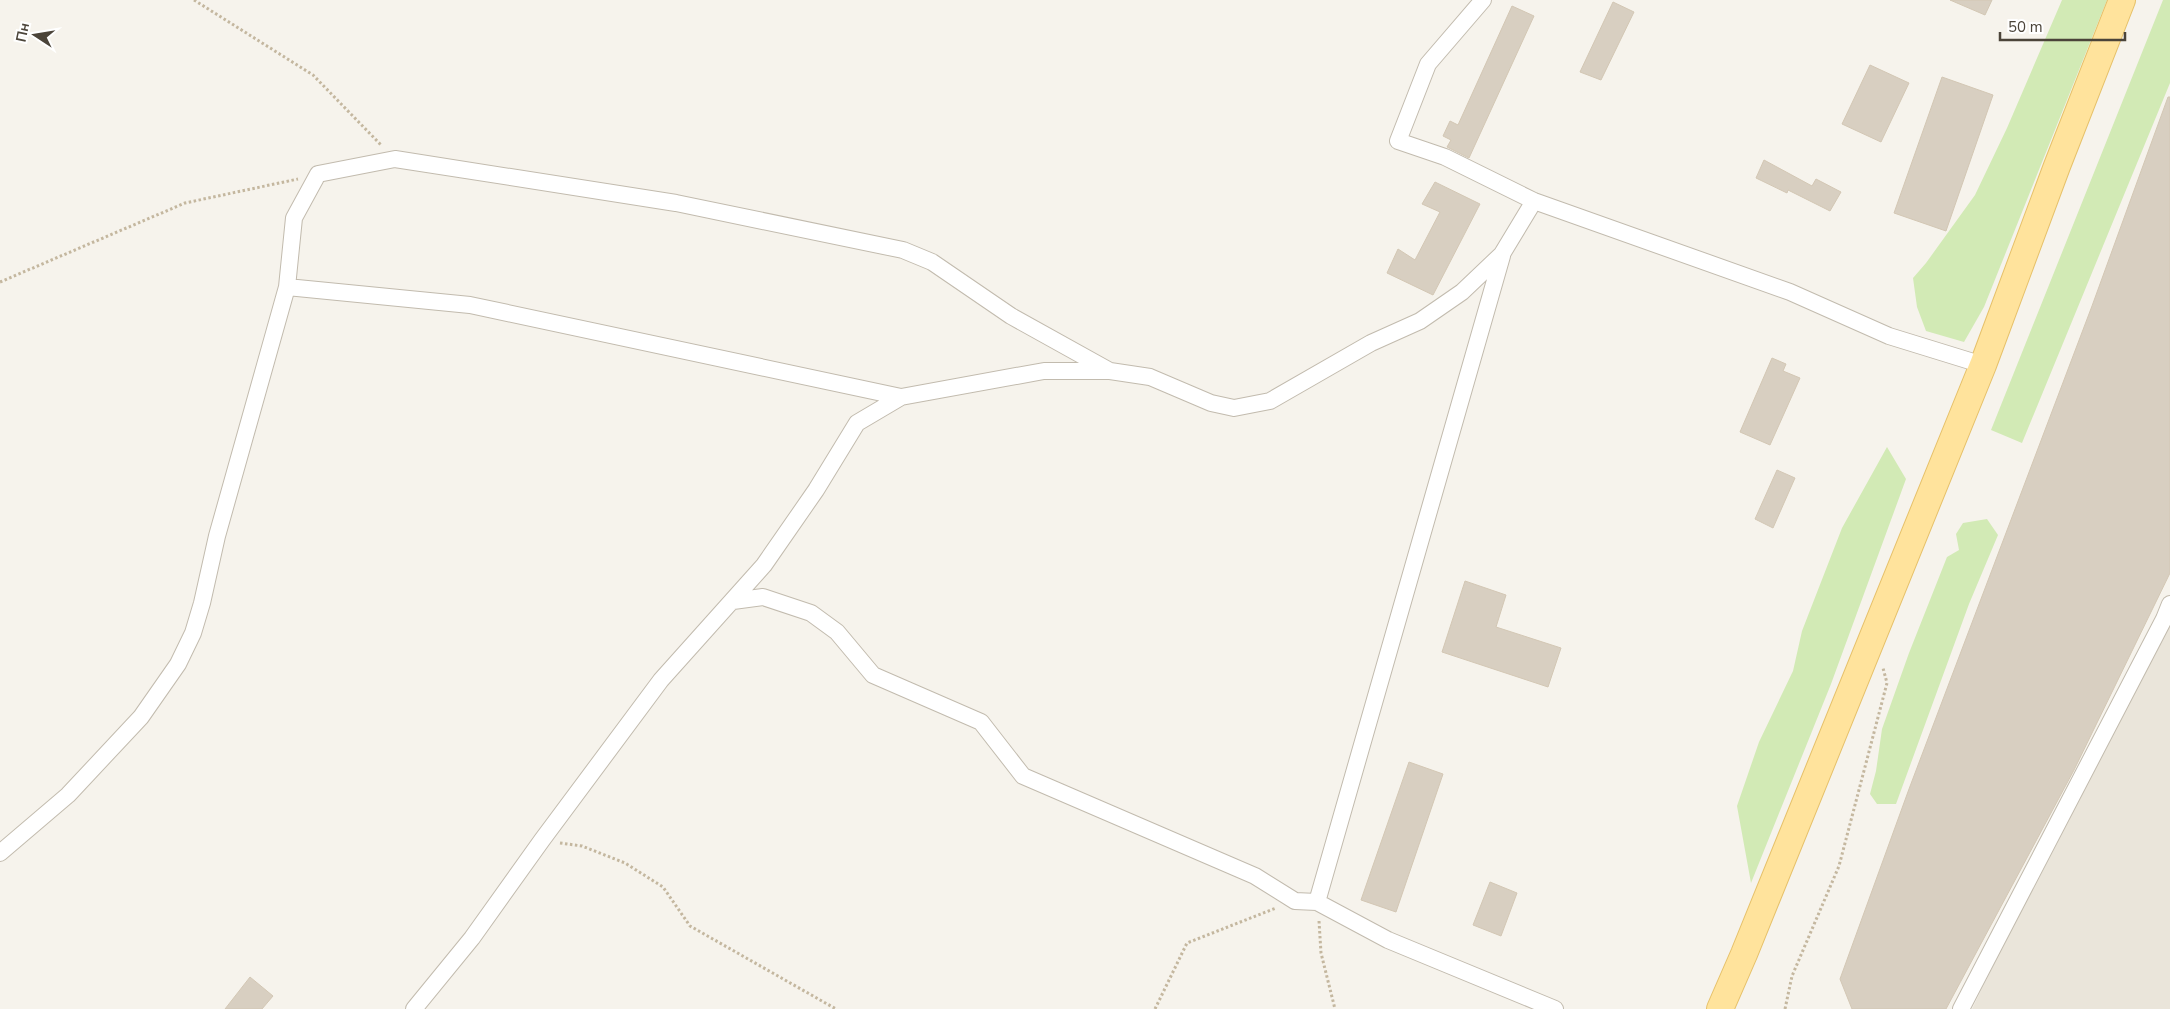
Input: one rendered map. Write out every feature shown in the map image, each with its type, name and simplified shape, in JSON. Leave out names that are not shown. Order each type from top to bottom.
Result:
[{"type":"main road","points":[[1720,1009],[1983,365],[2056,166],[2122,0]]},
{"type":"street","points":[[1483,0],[1428,64],[1398,141],[1445,157],[1534,201],[1790,292],[1889,336],[1983,365]]},
{"type":"street","points":[[0,853],[74,788],[141,717],[178,664],[193,633],[202,603],[217,536],[287,287],[294,218],[318,174],[395,159],[676,202],[798,230],[903,250],[932,262],[1011,316],[1110,372]]},
{"type":"street","points":[[1317,902],[1502,254],[1534,201]]},
{"type":"street","points":[[414,1009],[472,938],[661,680],[733,601],[774,550],[816,490],[858,423],[901,397],[1044,372],[1110,372],[1150,377],[1211,403],[1234,408],[1270,401],[1371,344],[1420,321],[1462,292],[1502,254]]},
{"type":"street","points":[[287,287],[470,305],[901,397]]},
{"type":"street","points":[[733,601],[763,597],[811,613],[837,632],[874,675],[980,722],[1023,776],[1255,876],[1295,901],[1317,902],[1388,940],[1555,1009]]},
{"type":"street","points":[[1962,1009],[2164,619],[2170,604]]},
{"type":"path","points":[[194,0],[313,75],[395,159]]},
{"type":"path","points":[[0,282],[185,203],[318,174]]},
{"type":"path","points":[[1784,1009],[1792,976],[1839,866],[1887,683],[1873,636]]},
{"type":"path","points":[[542,840],[582,846],[625,863],[663,887],[690,926],[836,1009]]},
{"type":"path","points":[[1155,1009],[1187,943],[1295,901]]},
{"type":"path","points":[[1317,902],[1322,952],[1335,1009]]},
{"type":"shaded area","points":[[2170,599],[2170,1009],[1972,1009]]},
{"type":"green space","points":[[2062,0],[2107,0],[1984,307],[1964,342],[1926,331],[1917,307],[1913,278],[1975,195],[2007,128]]},
{"type":"green space","points":[[2163,0],[2170,0],[2170,83],[2022,443],[1991,430]]},
{"type":"green space","points":[[1887,447],[1906,479],[1831,684],[1751,883],[1737,806],[1759,742],[1793,671],[1802,631],[1842,528]]},
{"type":"green space","points":[[1987,519],[1998,535],[1969,604],[1896,804],[1877,804],[1870,794],[1876,771],[1882,729],[1909,653],[1947,557],[1959,550],[1956,534],[1963,523]]},
{"type":"building","points":[[1950,0],[1992,0],[1985,15]]},
{"type":"building","points":[[1613,2],[1634,12],[1601,80],[1580,72]]},
{"type":"building","points":[[1512,6],[1534,16],[1469,158],[1447,147],[1451,140],[1443,136],[1450,121],[1458,125]]},
{"type":"building","points":[[1870,65],[1909,83],[1881,142],[1842,124]]},
{"type":"building","points":[[1942,77],[1993,95],[1946,231],[1894,213]]},
{"type":"building","points":[[2168,97],[2170,97],[2170,573],[2074,770],[1946,1009],[1852,1009],[1840,979],[1909,789],[2092,306]]},
{"type":"building","points":[[1764,160],[1812,186],[1816,179],[1841,192],[1830,211],[1788,190],[1787,193],[1756,178]]},
{"type":"building","points":[[1435,182],[1480,204],[1433,295],[1387,273],[1398,249],[1415,260],[1440,212],[1422,204]]},
{"type":"building","points":[[1772,358],[1786,364],[1783,371],[1800,378],[1770,445],[1740,432]]},
{"type":"building","points":[[1777,470],[1795,478],[1773,528],[1755,519]]},
{"type":"building","points":[[1465,581],[1506,595],[1496,627],[1561,648],[1548,687],[1442,652]]},
{"type":"building","points":[[1409,762],[1443,774],[1396,912],[1361,900]]},
{"type":"building","points":[[1490,882],[1517,893],[1501,936],[1473,925]]},
{"type":"building","points":[[250,977],[273,996],[262,1009],[225,1009]]}]
